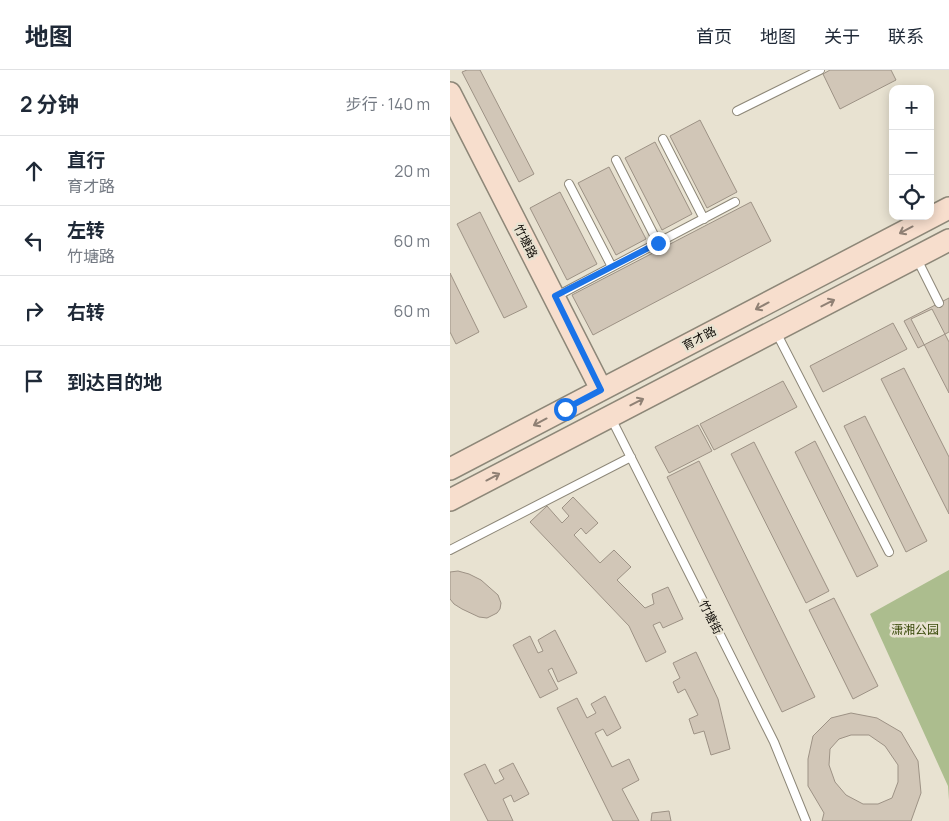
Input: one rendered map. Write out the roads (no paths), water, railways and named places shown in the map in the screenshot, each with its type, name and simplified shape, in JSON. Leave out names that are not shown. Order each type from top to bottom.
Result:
[{"type":"main road","name":"竹塘路","points":[[450,93],[555,296],[601,390]]},
{"type":"main road","name":"育才路","points":[[450,469],[949,208]]},
{"type":"main road","points":[[450,500],[949,240]]},
{"type":"lane","points":[[737,111],[820,70]]},
{"type":"lane","points":[[663,139],[704,218]]},
{"type":"lane","points":[[616,160],[658,243]]},
{"type":"lane","points":[[569,184],[612,267]]},
{"type":"lane","points":[[555,296],[735,202]]},
{"type":"lane","points":[[916,258],[939,303]]},
{"type":"lane","points":[[776,330],[889,552]]},
{"type":"lane","name":"竹塘街","points":[[610,416],[774,742],[806,821]]},
{"type":"lane","points":[[450,550],[631,457]]},
{"type":"park label","name":"潇湘公园","points":[[915,629]]}]
